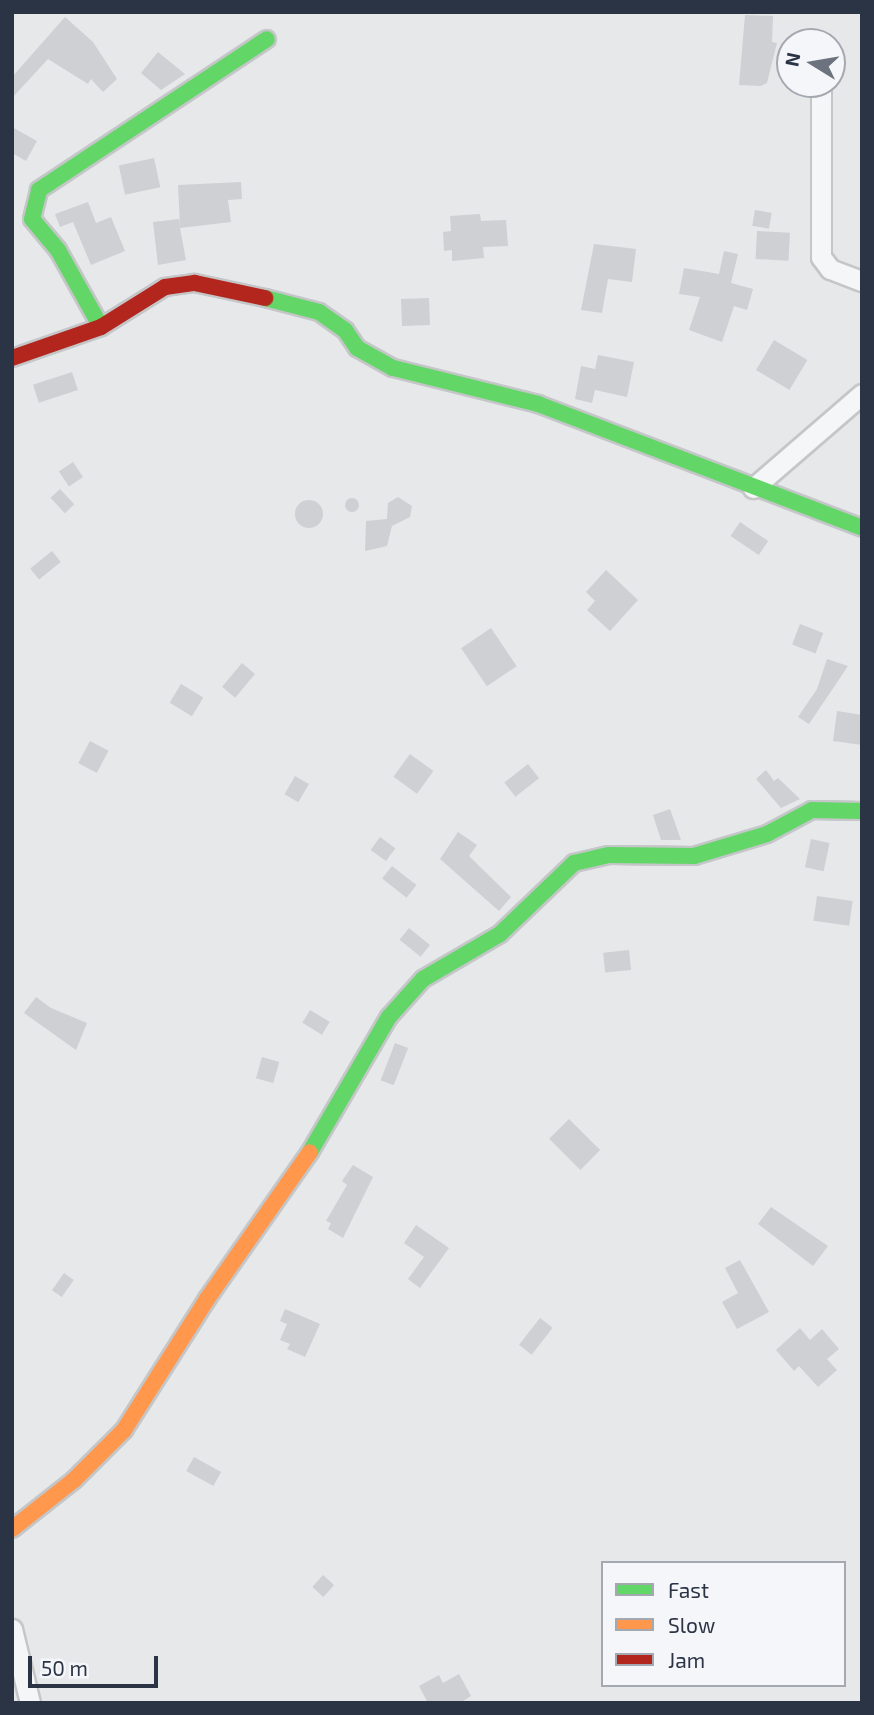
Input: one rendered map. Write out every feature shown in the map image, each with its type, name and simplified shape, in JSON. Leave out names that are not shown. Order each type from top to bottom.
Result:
[{"type":"street","points":[[102,327],[58,250],[32,219],[39,190],[267,39]]},
{"type":"street","points":[[821,98],[821,257],[830,269],[862,281]]},
{"type":"street","points":[[12,358],[102,327],[164,287],[195,283],[319,312],[345,330],[357,348],[393,368],[498,391],[689,459],[753,488],[862,528]]},
{"type":"street","points":[[753,488],[862,394]]},
{"type":"street","points":[[12,1529],[74,1480],[124,1430],[207,1299],[290,1185],[389,1017],[423,979],[500,934],[543,888],[574,863],[609,855],[694,856],[767,834],[812,810],[862,811]]},
{"type":"street","points":[[12,1629],[30,1703]]},
{"type":"building","points":[[745,15],[773,16],[772,42],[776,43],[776,47],[767,83],[761,86],[739,85]]},
{"type":"building","points":[[65,17],[93,42],[117,79],[103,92],[91,79],[88,84],[48,59],[12,98],[12,77]]},
{"type":"building","points":[[158,52],[185,74],[161,90],[141,73]]},
{"type":"building","points":[[12,127],[37,141],[26,161],[12,153]]},
{"type":"building","points":[[154,158],[160,187],[125,195],[119,165]]},
{"type":"building","points":[[241,182],[242,199],[228,200],[231,222],[180,228],[186,260],[158,265],[153,222],[179,219],[180,226],[178,185]]},
{"type":"building","points":[[88,202],[96,223],[111,217],[125,251],[91,265],[73,222],[60,227],[55,214]]},
{"type":"building","points":[[755,210],[772,213],[769,229],[752,226]]},
{"type":"building","points":[[480,214],[481,221],[506,220],[508,246],[483,247],[484,258],[452,261],[452,250],[444,251],[443,232],[451,231],[450,216]]},
{"type":"building","points":[[757,231],[790,233],[788,261],[756,259]]},
{"type":"building","points":[[594,244],[636,249],[632,282],[608,279],[602,313],[581,310]]},
{"type":"building","points":[[724,251],[738,254],[731,283],[753,289],[747,310],[734,306],[722,342],[689,330],[700,297],[679,294],[684,268],[719,274]]},
{"type":"building","points":[[429,298],[430,325],[402,326],[401,299]]},
{"type":"building","points":[[774,340],[807,360],[789,390],[756,370]]},
{"type":"building","points":[[598,355],[634,362],[627,397],[595,390],[592,403],[575,399],[581,366],[595,369]]},
{"type":"building","points":[[72,372],[78,390],[39,403],[33,385]]},
{"type":"building","points":[[73,462],[83,477],[69,486],[59,472]]},
{"type":"building","points":[[60,489],[74,504],[65,513],[50,498]]},
{"type":"building","points":[[398,497],[412,506],[410,517],[392,526],[387,546],[365,551],[366,521],[387,519],[388,503]]},
{"type":"building","points":[[349,498],[355,498],[359,505],[355,512],[349,512],[345,508],[345,502]]},
{"type":"building","points":[[309,500],[319,504],[323,514],[319,524],[309,528],[299,524],[295,514],[299,504]]},
{"type":"building","points":[[740,522],[768,541],[759,555],[730,536]]},
{"type":"building","points":[[52,551],[61,562],[39,580],[30,569]]},
{"type":"building","points":[[606,570],[638,600],[610,631],[587,610],[595,601],[586,592]]},
{"type":"building","points":[[800,624],[823,633],[815,653],[792,645]]},
{"type":"building","points":[[491,628],[517,666],[487,686],[461,648]]},
{"type":"building","points":[[827,659],[848,666],[809,724],[798,717],[817,689]]},
{"type":"building","points":[[242,663],[255,674],[235,698],[222,687]]},
{"type":"building","points":[[181,684],[203,697],[192,716],[170,703]]},
{"type":"building","points":[[837,711],[862,715],[862,745],[833,741]]},
{"type":"building","points":[[90,741],[109,751],[97,773],[78,763]]},
{"type":"building","points":[[410,754],[433,771],[417,794],[394,777]]},
{"type":"building","points":[[528,764],[539,778],[515,797],[504,782]]},
{"type":"building","points":[[766,770],[774,781],[778,778],[800,799],[781,808],[756,779]]},
{"type":"building","points":[[295,776],[309,784],[298,802],[284,794]]},
{"type":"building","points":[[670,809],[681,840],[661,840],[653,815]]},
{"type":"building","points":[[458,832],[477,845],[469,856],[511,897],[499,911],[440,859]]},
{"type":"building","points":[[380,837],[395,848],[386,861],[371,850]]},
{"type":"building","points":[[811,839],[830,843],[824,871],[805,867]]},
{"type":"building","points":[[392,866],[416,885],[407,898],[382,879]]},
{"type":"building","points":[[817,896],[853,901],[849,926],[814,921]]},
{"type":"building","points":[[409,928],[430,945],[421,957],[400,940]]},
{"type":"building","points":[[629,950],[631,970],[605,973],[603,953]]},
{"type":"building","points":[[36,997],[51,1008],[87,1023],[76,1050],[24,1013]]},
{"type":"building","points":[[310,1010],[330,1022],[322,1035],[302,1023]]},
{"type":"building","points":[[395,1043],[408,1048],[394,1085],[381,1080]]},
{"type":"building","points":[[262,1057],[279,1062],[273,1083],[256,1078]]},
{"type":"building","points":[[569,1119],[600,1150],[580,1170],[549,1139]]},
{"type":"building","points":[[353,1165],[373,1177],[343,1238],[328,1229],[331,1223],[326,1221],[347,1185],[342,1181]]},
{"type":"building","points":[[771,1207],[828,1246],[813,1266],[758,1224]]},
{"type":"building","points":[[416,1225],[449,1248],[420,1288],[408,1279],[424,1257],[404,1243]]},
{"type":"building","points":[[740,1260],[769,1312],[737,1329],[722,1302],[738,1293],[725,1268]]},
{"type":"building","points":[[64,1273],[74,1280],[62,1297],[52,1290]]},
{"type":"building","points":[[285,1309],[320,1324],[305,1357],[287,1349],[290,1344],[280,1340],[287,1324],[280,1321]]},
{"type":"building","points":[[540,1318],[553,1328],[532,1355],[519,1345]]},
{"type":"building","points":[[800,1328],[810,1340],[822,1329],[839,1349],[827,1359],[837,1370],[818,1387],[799,1366],[794,1371],[776,1350]]},
{"type":"building","points":[[194,1457],[221,1472],[213,1486],[186,1471]]},
{"type":"building","points":[[323,1575],[334,1585],[323,1597],[312,1587]]},
{"type":"building","points":[[459,1674],[471,1696],[460,1703],[428,1703],[419,1686],[439,1675],[443,1683]]},
{"type":"traffic: fast","points":[[101,327],[58,250],[32,219],[39,190],[267,39]]},
{"type":"traffic: fast","points":[[265,298],[319,312],[345,330],[357,348],[393,368],[538,404],[862,528]]},
{"type":"traffic: fast","points":[[310,1152],[389,1017],[423,979],[500,934],[574,863],[609,855],[694,856],[767,834],[812,810],[862,811]]},
{"type":"traffic: slow","points":[[12,1529],[74,1480],[124,1430],[207,1299],[310,1152]]},
{"type":"traffic: jam","points":[[12,358],[101,327],[165,287],[195,283],[265,298]]}]
